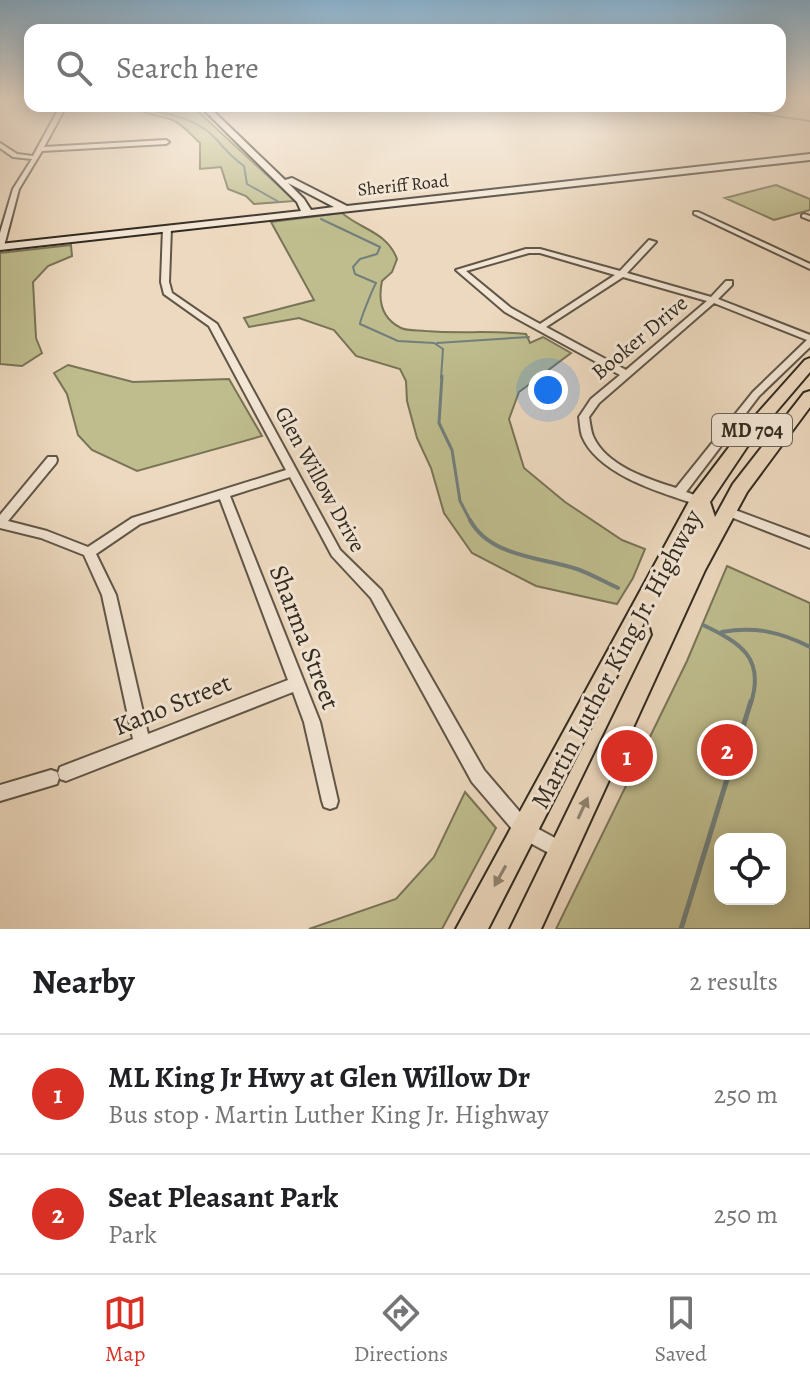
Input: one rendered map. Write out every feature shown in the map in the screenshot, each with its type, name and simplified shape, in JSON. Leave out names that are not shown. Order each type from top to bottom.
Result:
[{"type":"main road","points":[[242,141],[301,201],[307,212]]},
{"type":"main road","name":"Sheriff Road","points":[[0,247],[810,157]]},
{"type":"main road","points":[[271,169],[344,208]]},
{"type":"main road","name":"Martin Luther King Jr. Highway","points":[[471,929],[525,831],[664,558],[689,496],[810,363]]},
{"type":"main road","name":"Martin Luther King Jr. Highway","points":[[525,929],[695,569],[727,511],[763,456],[810,396]]},
{"type":"main road","points":[[727,511],[719,507],[714,498],[750,445],[751,430]]},
{"type":"main road","points":[[664,635],[661,609],[705,518],[705,509],[689,496]]},
{"type":"street","points":[[0,247],[16,189],[43,141]]},
{"type":"street","points":[[39,149],[166,142]]},
{"type":"street","points":[[0,145],[15,156],[35,158]]},
{"type":"street","points":[[696,213],[810,267]]},
{"type":"street","name":"Glen Willow Drive","points":[[167,228],[165,282],[168,294],[213,324],[342,563],[376,594],[478,776],[525,831],[562,851]]},
{"type":"street","points":[[539,328],[622,274],[652,242]]},
{"type":"street","points":[[626,374],[508,310],[462,274],[462,268],[540,251],[713,300],[810,340],[756,394],[689,496]]},
{"type":"street","name":"Booker Drive","points":[[689,496],[620,469],[600,454],[588,439],[585,413],[729,283]]},
{"type":"street","points":[[52,460],[0,523],[43,534],[89,552],[109,595],[142,743]]},
{"type":"street","points":[[89,552],[136,521],[293,472]]},
{"type":"street","name":"Sharma Street","points":[[223,493],[298,683],[318,741],[330,801]]},
{"type":"street","points":[[727,511],[810,543]]},
{"type":"street","name":"Kano Street","points":[[0,793],[58,775],[298,683]]},
{"type":"shaded area","points":[[198,141],[230,141],[295,201],[254,204],[246,196],[228,189],[221,167],[200,169]]},
{"type":"shaded area","points":[[776,185],[810,199],[810,210],[774,220],[725,198]]},
{"type":"shaded area","points":[[342,213],[380,237],[393,250],[397,259],[392,272],[382,281],[380,295],[382,308],[394,324],[410,330],[526,334],[530,343],[543,337],[571,353],[519,392],[509,419],[524,468],[565,502],[622,540],[645,549],[633,578],[617,604],[536,586],[472,553],[444,513],[431,468],[417,438],[407,401],[406,381],[400,369],[356,356],[334,330],[299,318],[249,327],[244,318],[314,300],[271,222]]},
{"type":"shaded area","points":[[71,245],[72,256],[48,266],[33,282],[36,338],[42,353],[22,366],[0,364],[0,253]]},
{"type":"shaded area","points":[[68,365],[133,382],[229,379],[262,436],[137,471],[92,450],[78,435],[67,394],[54,373]]},
{"type":"shaded area","points":[[727,566],[810,603],[810,929],[556,929],[687,661]]},
{"type":"shaded area","points":[[465,792],[496,828],[442,929],[309,929],[396,899],[434,857]]},
{"type":"waterway","points":[[217,141],[244,166],[247,184],[279,202]]},
{"type":"waterway","points":[[321,219],[380,247],[377,254],[360,259],[353,267],[355,274],[376,283],[360,324],[398,341],[434,343],[443,349],[441,378]]},
{"type":"waterway","points":[[437,343],[529,337]]},
{"type":"waterway","points":[[442,376],[439,423],[452,450],[460,501],[471,522]]},
{"type":"waterway","points":[[470,520],[490,542],[503,549],[577,569],[618,588]]},
{"type":"waterway","points":[[703,625],[739,646],[752,663],[755,687],[751,703]]},
{"type":"waterway","points":[[722,632],[767,632],[789,637],[810,647]]},
{"type":"waterway","points":[[681,929],[751,701]]},
{"type":"place","name":"Seat Pleasant Park","points":[[727,750]]},
{"type":"place","name":"ML King Jr Hwy at Glen Willow Dr","points":[[627,756]]}]
